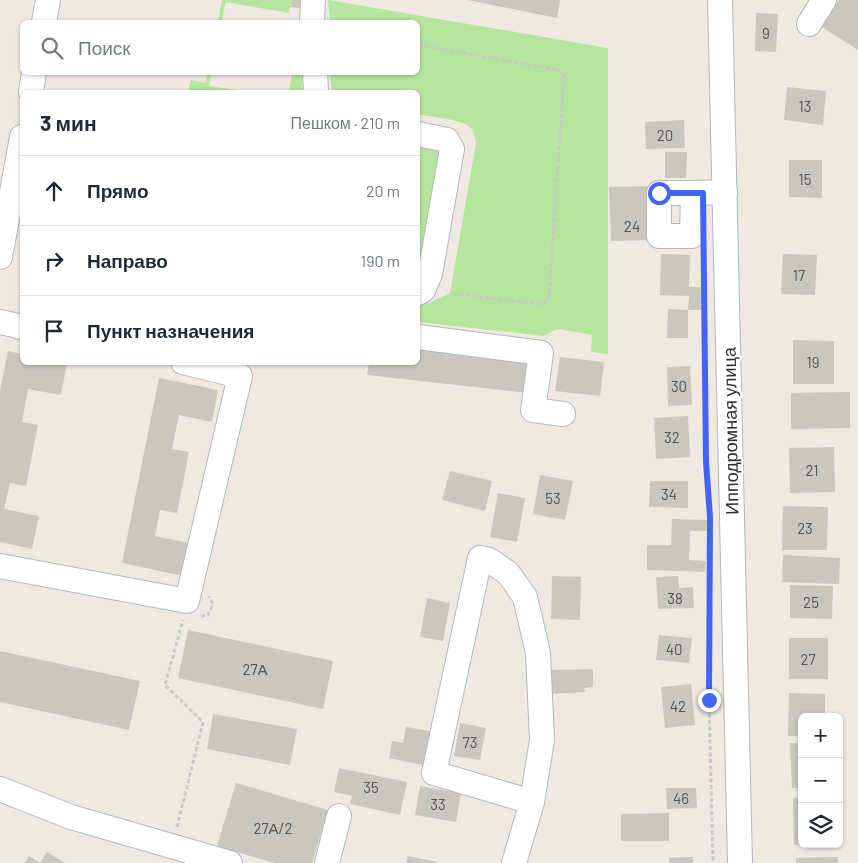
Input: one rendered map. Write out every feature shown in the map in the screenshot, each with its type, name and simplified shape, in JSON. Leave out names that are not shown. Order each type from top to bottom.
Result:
[{"type":"street","points":[[44,20],[48,0]]},
{"type":"street","points":[[312,20],[313,0]]},
{"type":"street","name":"Ипподромная улица","points":[[720,0],[740,863]]},
{"type":"street","points":[[809,24],[824,0]]},
{"type":"street","points":[[31,90],[34,75]]},
{"type":"street","points":[[314,75],[316,90]]},
{"type":"street","points":[[420,134],[447,140],[452,150],[430,274],[420,291]]},
{"type":"street","points":[[0,258],[20,148]]},
{"type":"street","points":[[692,193],[724,192]]},
{"type":"street","points":[[0,322],[20,327]]},
{"type":"street","points":[[420,337],[540,353],[533,410],[564,414]]},
{"type":"street","points":[[0,566],[187,601],[240,376],[195,365]]},
{"type":"street","points":[[514,863],[532,802],[542,740],[538,653],[525,596],[508,573],[489,560],[480,558],[434,773],[532,802]]},
{"type":"street","points":[[0,789],[71,817],[230,863]]},
{"type":"street","points":[[328,863],[339,816]]},
{"type":"path","points":[[420,45],[559,70],[564,77],[549,297],[546,302],[540,304],[450,293]]},
{"type":"path","points":[[703,262],[706,462],[710,517],[709,700],[713,863]]},
{"type":"path","points":[[195,568],[213,604],[208,615],[200,616]]},
{"type":"path","points":[[173,846],[203,722],[165,685],[182,620],[191,618]]},
{"type":"green space","points":[[222,0],[292,0],[289,13],[226,2],[222,20],[218,20]]},
{"type":"green space","points":[[328,0],[608,48],[608,354],[591,352],[592,335],[558,329],[543,336],[420,322],[420,303],[429,303],[450,293],[476,143],[474,135],[471,128],[461,122],[420,114],[420,90],[332,90],[330,75],[420,75],[420,20],[330,20]]},
{"type":"green space","points":[[207,75],[211,75],[209,86],[238,90],[188,90],[191,80],[205,83]]},
{"type":"green space","points":[[292,75],[302,75],[302,90],[289,90]]},
{"type":"green space","points":[[420,141],[444,153],[420,267]]},
{"type":"building","points":[[292,0],[308,0],[307,9],[291,7]]},
{"type":"building","points":[[468,0],[560,0],[557,18]]},
{"type":"building","points":[[839,0],[858,0],[858,50],[822,27]]},
{"type":"building","points":[[756,13],[778,14],[776,52],[755,51]]},
{"type":"building","points":[[787,87],[826,91],[823,125],[784,120]]},
{"type":"building","points":[[684,120],[685,148],[646,149],[645,122]]},
{"type":"building","points":[[665,152],[687,152],[686,178],[665,178]]},
{"type":"building","points":[[789,160],[822,160],[822,198],[789,197]]},
{"type":"building","points":[[653,186],[654,240],[611,241],[609,187]]},
{"type":"building","points":[[661,254],[690,255],[689,287],[701,287],[701,310],[688,310],[689,296],[660,295]]},
{"type":"building","points":[[783,254],[817,255],[815,295],[781,294]]},
{"type":"building","points":[[668,309],[688,310],[688,338],[667,338]]},
{"type":"building","points":[[793,340],[834,341],[834,384],[793,384]]},
{"type":"building","points":[[420,344],[531,357],[527,393],[367,375],[369,365],[420,365]]},
{"type":"building","points":[[8,351],[20,354],[20,365],[67,365],[61,395],[28,389],[22,422],[38,425],[26,486],[10,483],[4,509],[39,516],[32,549],[0,542],[0,391]]},
{"type":"building","points":[[560,357],[604,362],[600,396],[555,391]]},
{"type":"building","points":[[690,366],[692,405],[668,406],[667,367]]},
{"type":"building","points":[[159,378],[218,390],[212,422],[179,415],[172,449],[189,452],[177,513],[160,510],[155,536],[190,543],[183,576],[122,563]]},
{"type":"building","points":[[850,392],[850,428],[791,429],[791,393]]},
{"type":"building","points":[[688,416],[690,457],[656,459],[654,418]]},
{"type":"building","points":[[834,447],[835,492],[790,493],[789,448]]},
{"type":"building","points":[[450,471],[492,481],[485,511],[442,500]]},
{"type":"building","points":[[540,475],[573,481],[565,520],[533,514]]},
{"type":"building","points":[[650,481],[688,481],[688,508],[649,507]]},
{"type":"building","points":[[498,493],[525,498],[517,542],[490,537]]},
{"type":"building","points":[[783,506],[828,507],[827,550],[782,550]]},
{"type":"building","points":[[672,519],[707,520],[706,531],[690,531],[689,560],[706,561],[705,572],[647,570],[647,545],[671,545]]},
{"type":"building","points":[[783,555],[840,558],[839,584],[782,582]]},
{"type":"building","points":[[552,576],[581,577],[580,620],[551,619]]},
{"type":"building","points":[[678,576],[679,588],[693,587],[694,608],[658,609],[656,577]]},
{"type":"building","points":[[790,585],[833,586],[832,619],[790,618]]},
{"type":"building","points":[[427,598],[450,603],[443,641],[420,637]]},
{"type":"building","points":[[188,630],[333,661],[323,709],[178,678]]},
{"type":"building","points":[[659,635],[692,638],[689,663],[656,660]]},
{"type":"building","points":[[789,638],[828,638],[828,679],[789,679]]},
{"type":"building","points":[[0,651],[140,681],[129,730],[0,702]]},
{"type":"building","points":[[593,669],[593,687],[584,688],[585,692],[550,694],[549,670]]},
{"type":"building","points":[[691,684],[695,725],[665,728],[661,687]]},
{"type":"building","points":[[789,693],[825,694],[825,713],[798,713],[798,736],[788,736]]},
{"type":"building","points":[[213,714],[297,729],[290,765],[207,749]]},
{"type":"building","points":[[460,723],[486,728],[480,760],[454,756]]},
{"type":"building","points":[[406,727],[430,731],[423,765],[389,758],[392,741],[403,743]]},
{"type":"building","points":[[790,743],[798,743],[798,788],[792,788]]},
{"type":"building","points":[[339,768],[407,782],[400,815],[350,804],[352,796],[334,792]]},
{"type":"building","points":[[236,783],[328,810],[312,863],[274,863],[217,846]]},
{"type":"building","points":[[420,786],[461,793],[456,822],[415,815]]},
{"type":"building","points":[[666,788],[696,788],[697,808],[667,809]]},
{"type":"building","points":[[798,797],[798,845],[794,845],[793,798]]},
{"type":"building","points":[[669,813],[669,841],[621,841],[621,814]]},
{"type":"building","points":[[47,852],[65,863],[40,863]]},
{"type":"building","points":[[29,856],[40,863],[25,863]]},
{"type":"building","points":[[408,856],[437,862],[437,863],[406,863]]},
{"type":"building","points":[[693,857],[693,863],[669,863],[669,858]]},
{"type":"building","points":[[838,857],[838,863],[796,863],[796,858]]},
{"type":"route","points":[[659,193],[703,193],[706,462],[710,517],[709,700]]}]
